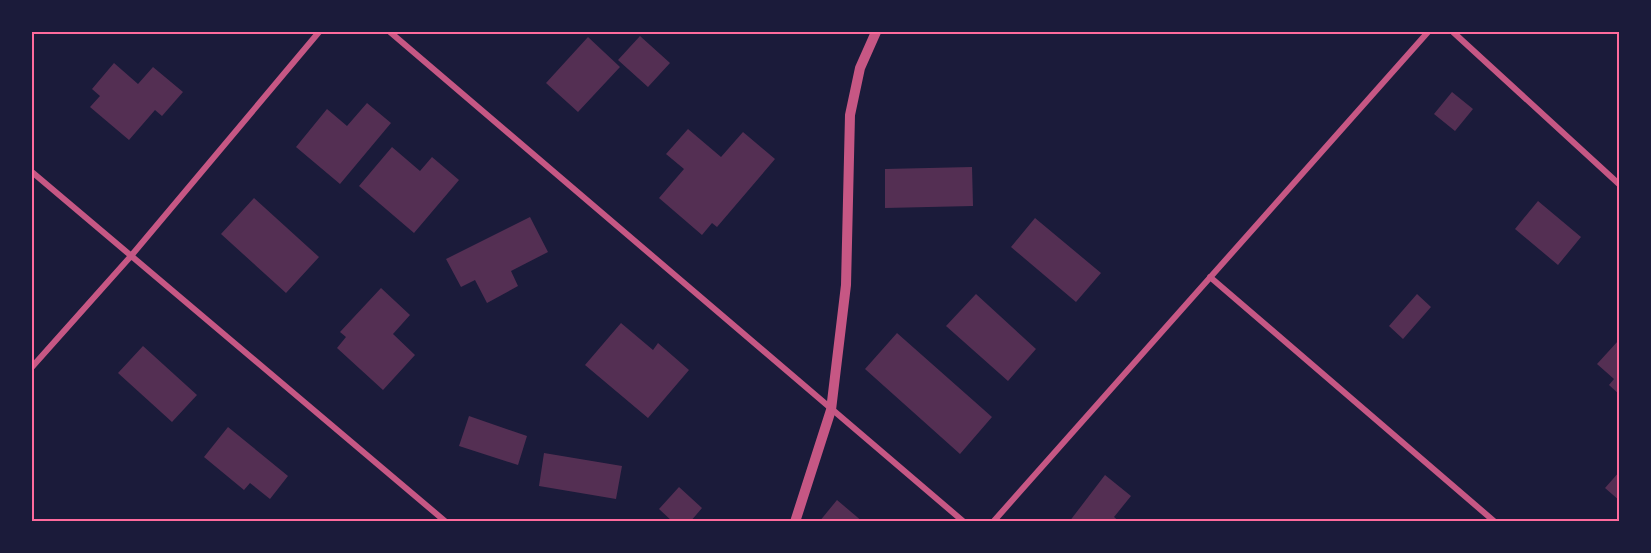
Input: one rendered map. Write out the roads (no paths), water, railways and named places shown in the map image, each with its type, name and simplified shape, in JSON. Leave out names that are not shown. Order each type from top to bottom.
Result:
[{"type":"street","points":[[32,367],[131,256],[319,32]]},
{"type":"street","points":[[390,32],[964,522]]},
{"type":"street","points":[[795,522],[831,410],[846,285],[850,115],[860,68],[876,32]]},
{"type":"street","points":[[993,522],[1428,32]]},
{"type":"street","points":[[1453,32],[1620,185]]},
{"type":"street","points":[[32,172],[446,522]]},
{"type":"street","points":[[1210,278],[1495,522]]}]
